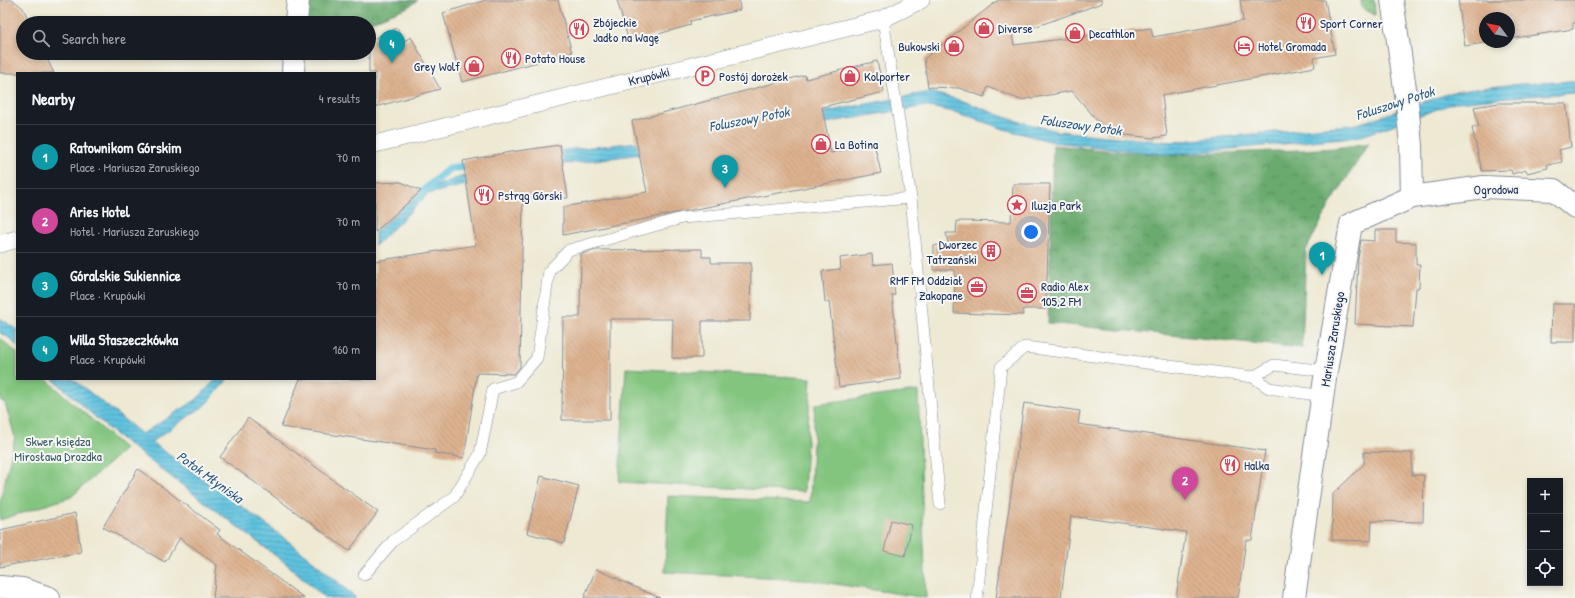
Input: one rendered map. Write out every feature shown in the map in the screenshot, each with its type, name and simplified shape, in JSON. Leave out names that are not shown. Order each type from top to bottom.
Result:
[{"type":"street","points":[[297,16],[298,0]]},
{"type":"street","name":"Krupówki","points":[[376,144],[883,19],[921,0]]},
{"type":"street","points":[[1392,0],[1407,102],[1412,197]]},
{"type":"street","points":[[293,72],[294,60]]},
{"type":"street","name":"Ogrodowa","points":[[1412,197],[1484,188],[1554,190],[1575,207]]},
{"type":"street","name":"Mariusza Zaruskiego","points":[[1294,598],[1326,371],[1351,224],[1412,197]]},
{"type":"street","points":[[0,244],[16,239]]},
{"type":"street","points":[[0,587],[22,589],[50,598]]},
{"type":"lane","points":[[883,19],[911,198],[940,504]]},
{"type":"lane","points":[[364,575],[393,541],[454,497],[480,454],[493,389],[516,382],[537,358],[549,271],[570,250],[682,218],[911,198]]},
{"type":"lane","points":[[977,598],[1001,367],[1025,347],[1253,377],[1270,388],[1323,396]]},
{"type":"lane","points":[[1253,377],[1274,365],[1326,371]]},
{"type":"green space","points":[[307,0],[418,0],[408,7],[376,19],[376,16],[306,16]]},
{"type":"green space","points":[[1361,0],[1374,0],[1375,15],[1362,8]]},
{"type":"green space","points":[[1369,143],[1330,205],[1306,250],[1302,348],[1048,323],[1053,145],[1170,155],[1302,150],[1335,148]]},
{"type":"green space","name":"Skwer księdza Mirosława Drozdka","points":[[0,338],[16,352],[16,380],[47,380],[125,449],[71,497],[0,520],[0,503],[15,437],[5,403],[0,400]]},
{"type":"green space","points":[[626,368],[811,378],[804,492],[619,482]]},
{"type":"green space","points":[[918,391],[926,598],[803,579],[665,572],[668,496],[810,502],[815,404]]},
{"type":"water","points":[[1575,81],[1575,93],[1457,102],[1362,136],[1170,155],[1053,142],[1004,129],[958,113],[925,106],[656,152],[541,167],[428,194],[376,245],[376,231],[421,191],[527,154],[705,135],[930,92],[963,101],[1010,119],[1056,131],[1171,142],[1358,124],[1453,92],[1506,85]]},
{"type":"water","points":[[0,318],[16,329],[16,345],[8,337],[0,333]]},
{"type":"water","points":[[54,380],[74,380],[142,434],[196,400],[215,380],[227,380],[204,406],[151,442],[282,536],[356,598],[325,598],[288,565],[112,432]]},
{"type":"building","points":[[0,0],[13,0],[23,8],[27,16],[16,16],[16,60],[48,60],[54,72],[0,73]]},
{"type":"building","points":[[486,0],[558,0],[572,53],[462,82],[443,13]]},
{"type":"building","points":[[617,0],[739,0],[740,10],[690,21],[691,25],[629,42]]},
{"type":"building","points":[[998,0],[1102,0],[1102,3],[1012,35],[1014,45],[1151,28],[1153,37],[1243,21],[1240,0],[1325,0],[1335,54],[1314,58],[1315,67],[1162,95],[1167,136],[1153,138],[1108,133],[1072,91],[1021,100],[988,87],[984,97],[959,88],[928,87],[924,59]]},
{"type":"building","points":[[1458,0],[1575,0],[1575,23],[1573,23],[1573,29],[1515,38],[1515,12],[1479,12],[1479,44],[1465,46]]},
{"type":"building","points":[[397,28],[404,41],[411,37],[440,89],[376,107],[376,72],[369,72],[369,60],[376,60],[376,38]]},
{"type":"building","points":[[877,61],[884,92],[822,107],[831,153],[874,143],[881,173],[563,235],[563,207],[647,192],[632,121],[805,75],[806,79]]},
{"type":"building","points":[[1499,103],[1566,103],[1571,147],[1559,150],[1562,162],[1547,165],[1548,168],[1527,173],[1526,170],[1512,174],[1511,170],[1482,171],[1472,128],[1479,127],[1474,107]]},
{"type":"building","points":[[560,145],[568,198],[523,197],[520,367],[514,374],[477,373],[464,458],[434,453],[435,450],[281,427],[300,380],[376,380],[376,261],[476,245],[463,161],[510,152]]},
{"type":"building","points":[[401,182],[421,191],[376,231],[376,183]]},
{"type":"building","name":"Dworzec Tatrzański","points":[[1013,184],[1050,184],[1046,309],[1023,309],[1023,315],[954,313],[955,270],[934,270],[934,246],[948,243],[946,233],[956,233],[957,221],[1011,222]]},
{"type":"building","points":[[1375,230],[1396,230],[1396,242],[1416,243],[1416,265],[1420,265],[1419,288],[1416,288],[1413,327],[1355,324],[1358,259],[1361,240],[1375,241]]},
{"type":"building","points":[[702,249],[702,257],[711,257],[711,263],[751,263],[750,321],[702,321],[702,358],[672,358],[673,319],[610,319],[610,420],[562,420],[563,317],[580,317],[581,254],[596,250]]},
{"type":"building","points":[[872,254],[873,265],[892,263],[895,295],[892,295],[901,379],[839,387],[829,301],[825,302],[822,271],[841,269],[840,258]]},
{"type":"building","points":[[1552,304],[1575,304],[1575,342],[1551,342]]},
{"type":"building","points":[[1024,403],[1080,411],[1078,424],[1265,451],[1252,540],[1246,540],[1238,598],[1176,598],[1186,532],[1071,516],[1061,598],[996,598]]},
{"type":"building","points":[[248,418],[378,512],[349,551],[220,457]]},
{"type":"building","points":[[1364,452],[1412,453],[1412,475],[1424,475],[1423,522],[1372,521],[1371,541],[1332,540],[1333,494],[1364,464]]},
{"type":"building","points":[[138,469],[220,530],[217,534],[304,598],[213,598],[217,565],[180,538],[165,562],[103,527]]},
{"type":"building","points":[[541,476],[579,486],[564,543],[527,533]]},
{"type":"building","points":[[75,513],[81,552],[0,567],[0,530]]},
{"type":"building","points":[[891,520],[912,525],[905,556],[884,551]]},
{"type":"building","points":[[596,569],[619,580],[660,598],[584,598]]},
{"type":"waterway","name":"Foluszowy Potok","points":[[419,195],[450,168],[464,167]]},
{"type":"place","name":"Sport Corner","points":[[1306,23]]},
{"type":"place","name":"Diverse","points":[[984,28]]},
{"type":"place","name":"Zbójeckie Jadło na Wagę","points":[[579,29]]},
{"type":"place","name":"Decathlon","points":[[1075,33]]},
{"type":"place","name":"Bukowski","points":[[954,46]]},
{"type":"place","name":"Hotel Gromada","points":[[1244,46]]},
{"type":"place","name":"Potato House","points":[[511,58]]},
{"type":"place","name":"Willa Staszeczkówka","points":[[392,63]]},
{"type":"place","name":"Grey Wolf","points":[[474,66]]},
{"type":"place","name":"Postój dorożek","points":[[705,76]]},
{"type":"place","name":"Kolporter","points":[[850,76]]},
{"type":"place","name":"La Botina","points":[[821,144]]},
{"type":"place","name":"Góralskie Sukiennice","points":[[725,188]]},
{"type":"place","name":"Pstrąg Górski","points":[[484,195]]},
{"type":"place","name":"Iluzja Park","points":[[1017,205]]},
{"type":"place","name":"Dworzec Tatrzański","points":[[991,251]]},
{"type":"place","name":"Ratownikom Górskim","points":[[1322,275]]},
{"type":"place","name":"RMF FM Oddział Zakopane","points":[[977,287]]},
{"type":"place","name":"Radio Alex 105,2 FM","points":[[1027,293]]},
{"type":"place","name":"Halka","points":[[1230,465]]},
{"type":"place","name":"Aries Hotel","points":[[1185,500]]},
{"type":"water label","name":"Potok Młyniska","points":[[210,477]]}]
